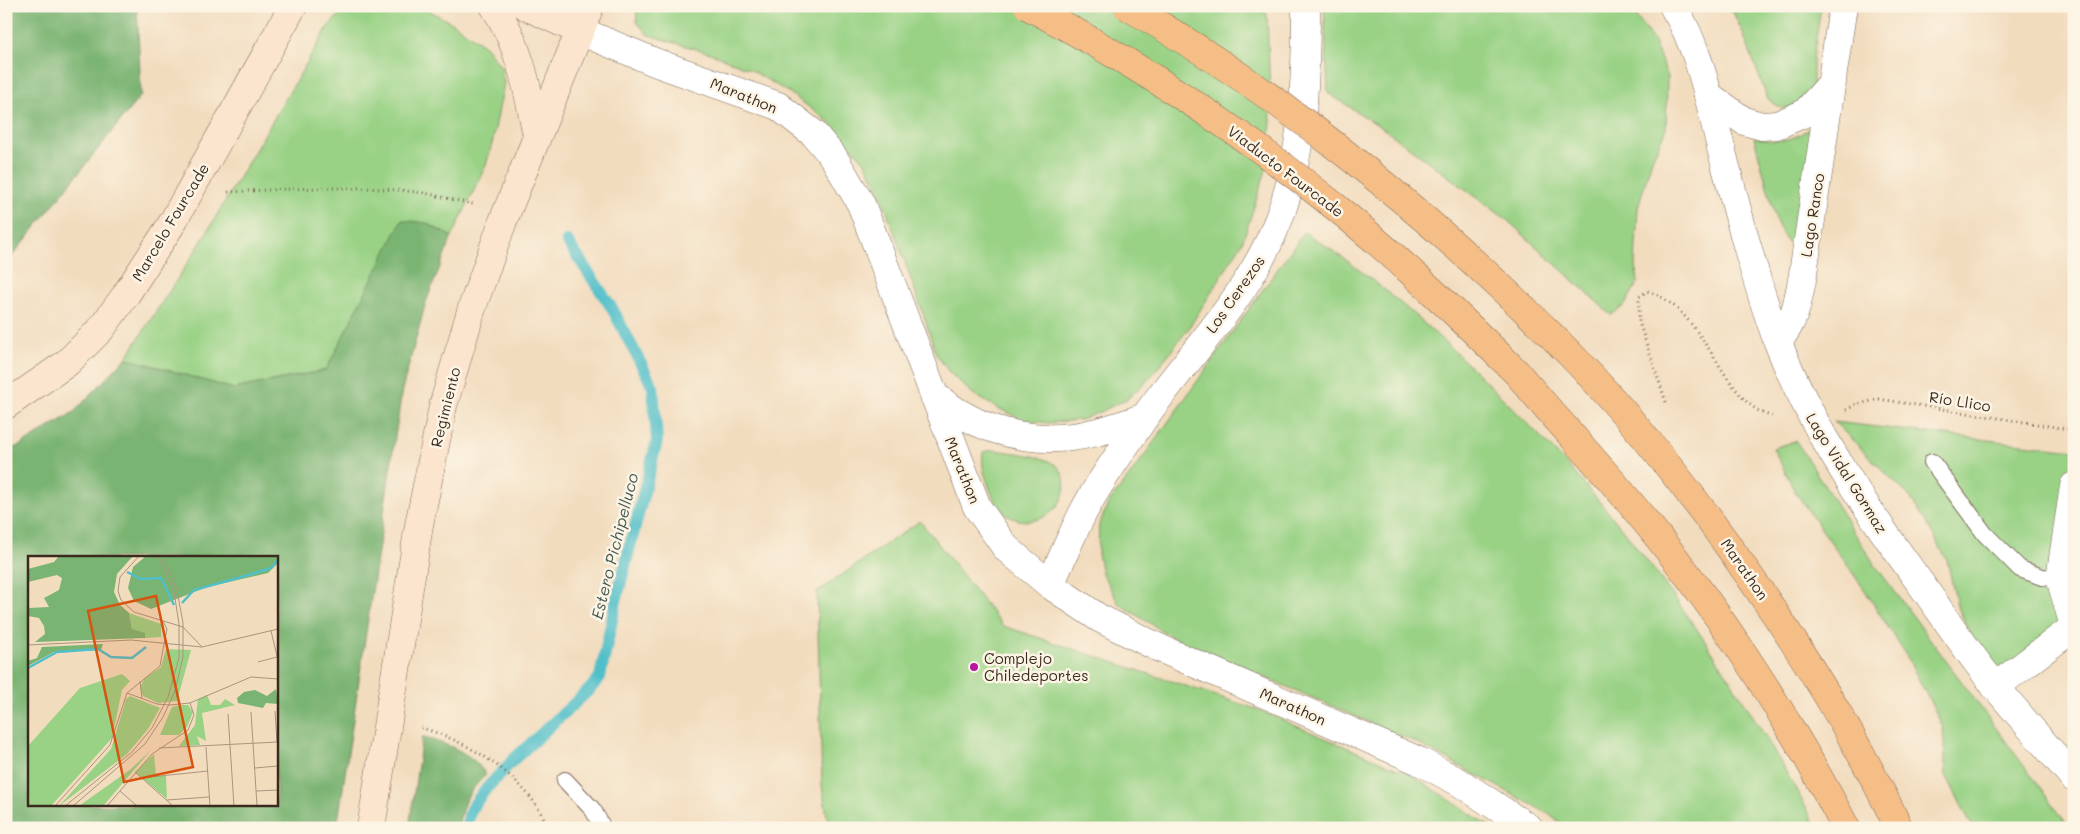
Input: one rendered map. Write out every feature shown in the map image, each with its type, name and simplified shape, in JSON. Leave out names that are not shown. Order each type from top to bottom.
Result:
[{"type":"main road","name":"Marcelo Fourcade","points":[[6,405],[67,362],[102,329],[171,225],[293,6]]},
{"type":"main road","points":[[494,6],[512,40],[520,63],[537,136]]},
{"type":"main road","points":[[526,6],[585,19]]},
{"type":"main road","name":"Viaducto Fourcade","points":[[1028,6],[1069,28],[1207,112],[1273,160],[1338,209],[1399,261],[1517,373],[1632,504],[1702,595],[1750,663],[1792,730],[1846,828]]},
{"type":"main road","name":"Marathon","points":[[1127,6],[1222,64],[1292,113],[1361,165],[1491,277],[1553,337],[1633,422],[1691,494],[1783,624],[1825,689],[1867,764],[1899,828]]},
{"type":"main road","name":"Regimiento","points":[[371,828],[420,525],[443,406],[471,311],[503,221],[585,19]]},
{"type":"street","name":"Los Cerezos","points":[[1050,585],[1089,501],[1145,418],[1242,288],[1261,259],[1274,231],[1292,173],[1301,113],[1306,50],[1306,6]]},
{"type":"street","name":"Lago Vidal Gormaz","points":[[1673,6],[1692,44],[1708,95],[1750,261],[1778,341],[1807,408],[1824,441],[1863,503],[1995,687],[2074,778]]},
{"type":"street","name":"Lago Ranco","points":[[1778,341],[1795,316],[1802,280],[1843,6]]},
{"type":"street","name":"Marathon","points":[[585,19],[657,63],[778,106],[814,134],[834,158],[861,204],[977,507],[1006,548],[1050,585],[1100,618],[1157,647],[1419,761],[1459,782],[1529,828]]},
{"type":"street","points":[[1708,95],[1744,121],[1762,126],[1777,125],[1805,113],[1832,83]]},
{"type":"street","points":[[934,396],[962,415],[992,429],[1043,438],[1067,438],[1092,434],[1145,418]]},
{"type":"street","points":[[1995,687],[2074,627],[2060,578],[2074,486]]},
{"type":"lane","points":[[1932,462],[1985,534],[2020,569],[2042,577],[2060,578]]},
{"type":"lane","points":[[565,780],[593,810],[603,828]]},
{"type":"path","points":[[228,192],[326,187],[424,193],[473,204]]},
{"type":"path","points":[[1666,402],[1640,322],[1639,297],[1647,291],[1661,297],[1685,316],[1750,406],[1762,414],[1781,416]]},
{"type":"path","name":"Río Llico","points":[[1845,411],[1855,405],[1879,399],[2074,430]]},
{"type":"path","points":[[422,728],[448,737],[476,752],[508,774],[533,800],[543,815],[548,828]]},
{"type":"green space","points":[[6,6],[137,6],[141,95],[6,264]]},
{"type":"green space","points":[[353,6],[416,6],[428,10],[456,25],[486,47],[501,67],[504,83],[486,165],[452,237],[426,223],[402,221],[326,370],[234,389],[126,358],[198,247],[328,27],[342,12]]},
{"type":"green space","points":[[636,6],[1257,6],[1267,14],[1271,123],[1266,170],[1242,243],[1189,328],[1149,379],[1127,399],[1081,420],[1047,423],[1022,419],[997,408],[973,394],[949,372],[936,354],[880,192],[865,162],[829,122],[791,94],[751,70],[710,53],[648,35],[637,22]]},
{"type":"green space","points":[[1324,6],[1629,6],[1653,40],[1667,75],[1666,129],[1652,159],[1638,207],[1635,262],[1638,282],[1625,305],[1611,315],[1506,219],[1384,129],[1328,93]]},
{"type":"green space","points":[[1730,6],[1821,6],[1813,59],[1813,92],[1807,102],[1790,108],[1781,108],[1776,106],[1767,97],[1743,33]]},
{"type":"green space","points":[[1812,126],[1801,240],[1792,245],[1786,241],[1777,223],[1754,137],[1778,141],[1785,140],[1799,135]]},
{"type":"green space","points":[[402,220],[426,223],[452,237],[426,302],[402,390],[337,828],[6,828],[6,450],[19,446],[74,412],[126,358],[234,389],[326,370]]},
{"type":"green space","points":[[1304,232],[1393,296],[1434,333],[1522,417],[1598,500],[1659,577],[1716,658],[1769,742],[1817,828],[1567,828],[1547,813],[1417,743],[1172,637],[1119,604],[1102,573],[1098,554],[1099,525],[1109,502]]},
{"type":"green space","points":[[1834,422],[2074,450],[2074,610],[1995,687],[1957,605],[1947,560],[1929,527],[1909,496]]},
{"type":"green space","points":[[1796,441],[1875,565],[2070,828],[1973,828],[1946,775],[1943,727],[1909,660],[1864,589],[1796,493],[1773,448]]},
{"type":"green space","points":[[993,450],[1042,458],[1057,466],[1064,478],[1064,490],[1060,501],[1053,510],[1044,517],[1022,520],[1010,517],[1000,509],[992,494],[983,467],[983,452]]},
{"type":"green space","name":"Complejo Chiledeportes","points":[[920,521],[1003,626],[1256,709],[1410,774],[1492,828],[829,828],[822,786],[817,592]]},
{"type":"green space","points":[[422,737],[458,750],[474,760],[486,775],[467,798],[458,828],[409,828]]},
{"type":"waterway","name":"Estero Pichipelluco","points":[[466,828],[471,809],[485,790],[514,759],[590,689],[600,677],[616,601],[657,441],[653,387],[612,308],[567,241]]},
{"type":"place","name":"Complejo Chiledeportes","points":[[974,667]]}]
